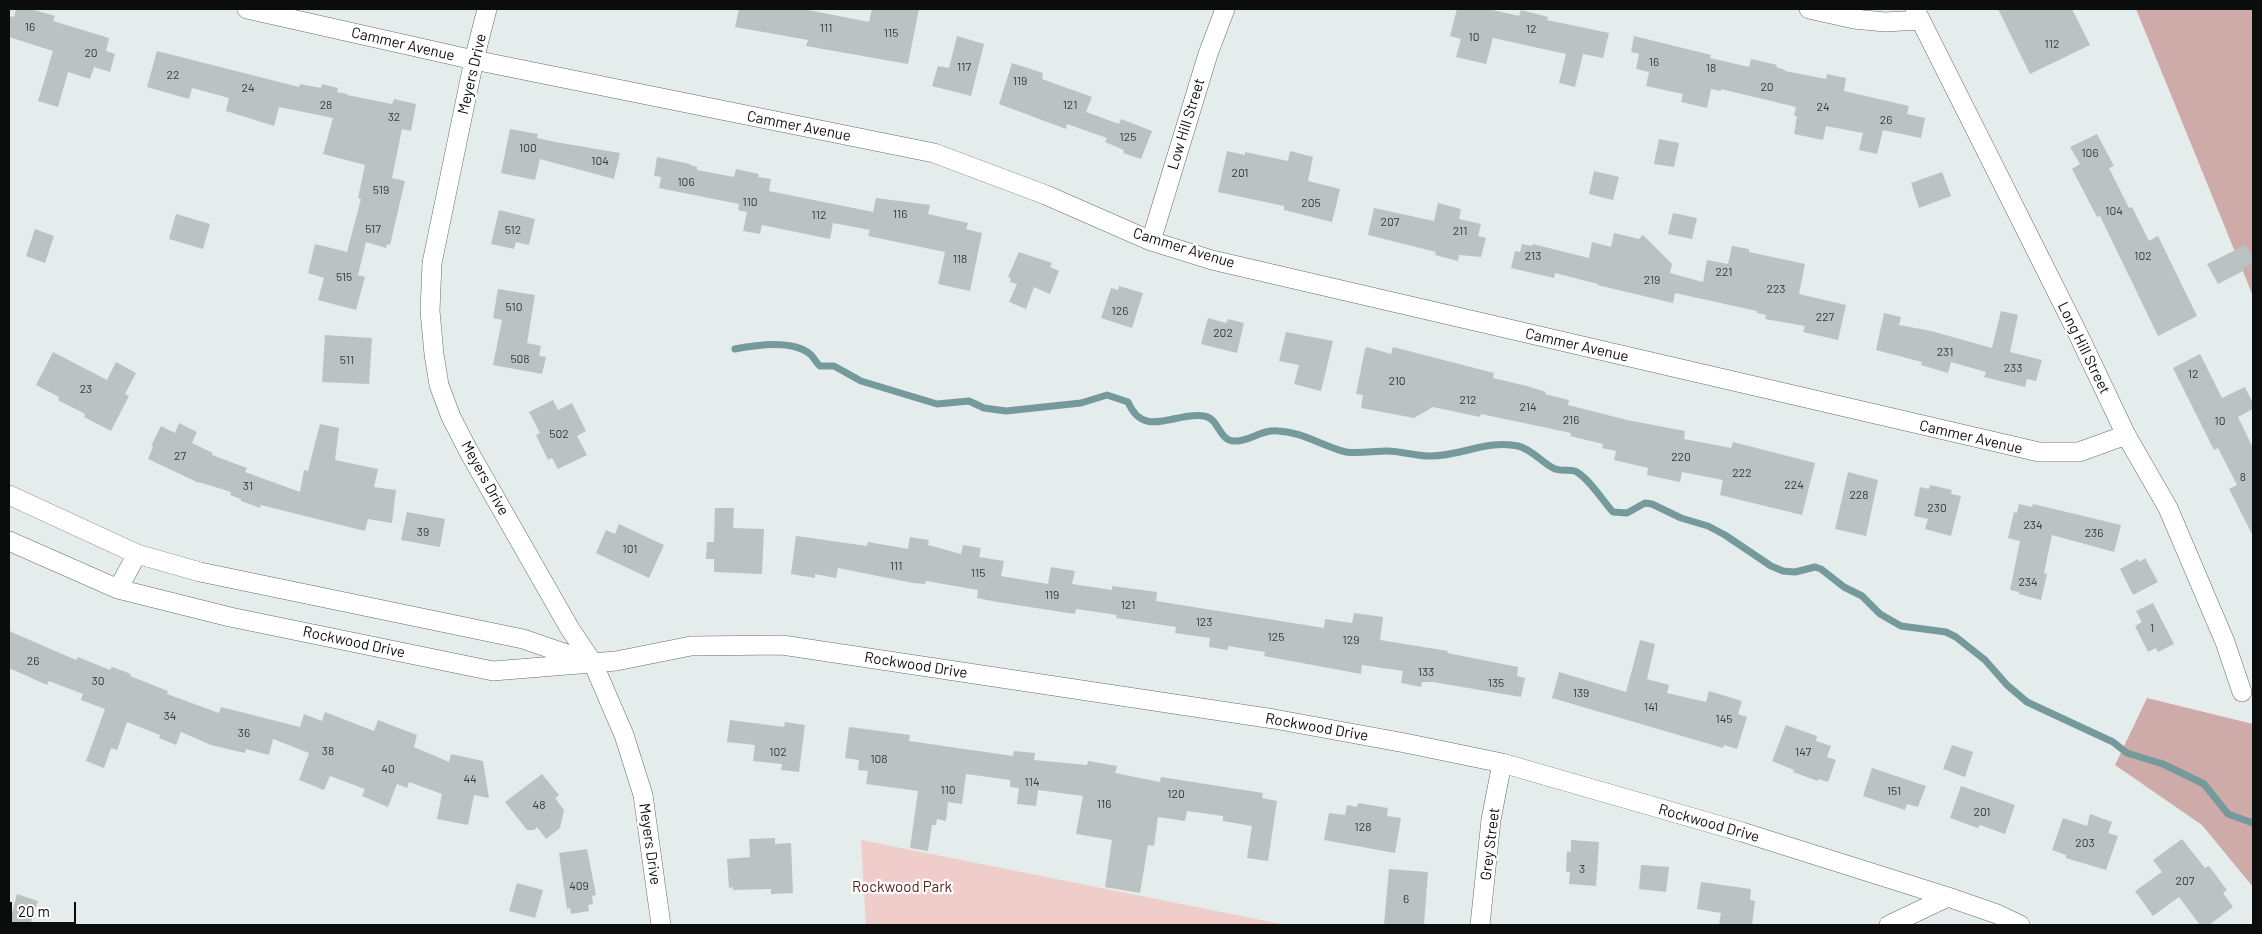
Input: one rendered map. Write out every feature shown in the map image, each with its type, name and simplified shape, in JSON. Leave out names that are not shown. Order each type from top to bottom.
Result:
[{"type":"street","name":"Cammer Avenue","points":[[247,9],[474,60],[934,153],[1046,195],[1151,241],[1212,260],[2039,452],[2079,452],[2126,435]]},
{"type":"street","name":"Meyers Drive","points":[[487,9],[474,60],[432,263],[430,311],[439,385],[451,417],[469,452],[592,663],[624,735],[642,795],[661,925]]},
{"type":"street","name":"Low Hill Street","points":[[1151,241],[1208,54],[1225,9]]},
{"type":"street","points":[[1809,9],[1854,19],[1885,22],[1918,14]]},
{"type":"street","name":"Long Hill Street","points":[[1918,14],[2078,334],[2126,435],[2168,508],[2225,642],[2242,692]]},
{"type":"street","name":"Rockwood Drive","points":[[9,495],[136,554],[200,572],[522,639],[592,663]]},
{"type":"street","name":"Rockwood Drive","points":[[9,541],[118,590],[230,617],[493,671],[616,661],[691,646],[782,645],[1274,719],[1502,763],[1742,832],[1948,897],[1996,914],[2020,925]]},
{"type":"street","points":[[118,590],[136,554]]},
{"type":"street","name":"Grey Street","points":[[1480,925],[1491,820],[1502,763]]},
{"type":"street","points":[[1889,925],[1948,897]]},
{"type":"green space","name":"Rockwood Park","points":[[861,840],[1281,924],[1281,925],[866,925]]},
{"type":"shaded area","points":[[2136,9],[2253,9],[2253,296]]},
{"type":"shaded area","points":[[2147,698],[2253,724],[2253,887],[2202,825],[2115,765]]},
{"type":"building","points":[[16,9],[31,9],[55,16],[53,21],[109,38],[106,51],[115,54],[110,72],[94,67],[90,79],[68,72],[58,107],[38,101],[53,51],[9,37],[9,16],[14,17]]},
{"type":"building","points":[[739,9],[803,9],[869,22],[872,9],[919,9],[908,64],[806,46],[808,40],[735,27]]},
{"type":"building","points":[[1457,9],[1488,9],[1519,16],[1521,10],[1548,17],[1547,20],[1609,33],[1603,58],[1583,54],[1575,87],[1559,83],[1566,54],[1493,38],[1486,64],[1456,57],[1461,39],[1450,36]]},
{"type":"building","points":[[1998,9],[2072,9],[2090,45],[2030,74]]},
{"type":"building","points":[[957,36],[984,44],[971,96],[932,86],[938,66],[949,68]]},
{"type":"building","points":[[1634,36],[1711,55],[1710,58],[1749,67],[1751,59],[1777,65],[1776,67],[1785,71],[1826,79],[1827,74],[1846,78],[1844,91],[1909,106],[1907,114],[1925,118],[1921,138],[1883,130],[1877,154],[1859,150],[1863,133],[1826,126],[1823,140],[1794,134],[1797,116],[1794,116],[1796,107],[1721,89],[1721,91],[1711,89],[1707,108],[1681,102],[1683,94],[1646,86],[1649,72],[1636,69],[1639,54],[1631,52]]},
{"type":"building","points":[[157,51],[299,87],[300,84],[321,88],[322,84],[338,88],[337,92],[347,95],[392,104],[394,99],[416,104],[411,131],[402,129],[392,178],[405,181],[390,245],[387,244],[386,248],[366,242],[358,275],[365,277],[356,310],[318,300],[324,278],[308,273],[315,244],[347,252],[361,199],[358,198],[365,165],[323,154],[333,118],[279,107],[274,126],[226,111],[229,98],[192,88],[189,99],[147,87]]},
{"type":"building","points":[[1012,63],[1043,73],[1042,79],[1092,97],[1086,112],[1119,124],[1121,119],[1152,131],[1141,159],[1123,153],[1124,150],[1105,142],[1107,138],[1067,124],[1066,129],[999,104]]},
{"type":"building","points":[[510,129],[538,134],[537,138],[555,142],[620,153],[614,179],[540,159],[535,180],[501,173]]},
{"type":"building","points":[[2097,134],[2114,166],[2109,168],[2129,208],[2132,207],[2149,241],[2158,236],[2197,316],[2158,336],[2100,216],[2097,217],[2072,169],[2080,164],[2070,147]]},
{"type":"building","points":[[1659,139],[1679,143],[1674,167],[1654,164]]},
{"type":"building","points":[[1227,151],[1245,155],[1245,152],[1288,161],[1290,151],[1313,157],[1308,181],[1340,189],[1332,222],[1284,210],[1284,206],[1218,192]]},
{"type":"building","points":[[657,157],[690,164],[697,167],[697,170],[734,177],[736,169],[759,174],[758,177],[771,179],[769,191],[873,212],[876,198],[930,205],[928,214],[968,223],[966,229],[982,233],[970,291],[938,284],[945,252],[868,236],[870,230],[833,223],[830,239],[762,225],[760,234],[743,231],[747,212],[738,210],[739,204],[659,188],[661,177],[654,176]]},
{"type":"building","points":[[1594,171],[1619,177],[1613,200],[1589,194]]},
{"type":"building","points":[[1942,172],[1951,196],[1919,208],[1911,183]]},
{"type":"building","points":[[1438,203],[1461,209],[1459,219],[1481,224],[1478,236],[1486,238],[1481,257],[1459,255],[1458,261],[1435,255],[1436,252],[1368,235],[1374,208],[1434,221]]},
{"type":"building","points":[[499,210],[535,219],[529,245],[516,242],[514,249],[491,244]]},
{"type":"building","points":[[1673,213],[1697,218],[1692,239],[1668,234]]},
{"type":"building","points":[[176,214],[210,224],[203,249],[169,239]]},
{"type":"building","points":[[35,229],[54,236],[45,263],[26,256]]},
{"type":"building","points":[[1614,233],[1639,239],[1643,235],[1672,264],[1670,273],[1703,282],[1707,260],[1728,264],[1732,246],[1749,249],[1749,252],[1805,264],[1799,294],[1846,305],[1838,340],[1803,332],[1805,326],[1765,319],[1766,315],[1757,313],[1757,311],[1675,293],[1673,303],[1555,273],[1554,278],[1511,268],[1515,251],[1520,252],[1522,244],[1532,246],[1533,244],[1589,258],[1592,242],[1611,247]]},
{"type":"building","points":[[2246,245],[2253,258],[2253,263],[2244,268],[2245,270],[2218,284],[2207,264]]},
{"type":"building","points":[[1019,252],[1052,263],[1050,267],[1059,271],[1050,294],[1034,287],[1026,309],[1009,302],[1017,284],[1010,282],[1011,278],[1008,277]]},
{"type":"building","points":[[1119,286],[1143,293],[1132,328],[1101,318],[1111,288],[1118,290]]},
{"type":"building","points":[[498,289],[535,295],[527,343],[541,346],[539,356],[546,357],[542,374],[493,365],[502,320],[493,318]]},
{"type":"building","points":[[2001,311],[2018,315],[2010,352],[2042,360],[2036,381],[2027,379],[2025,387],[1984,377],[1986,372],[1951,362],[1948,373],[1921,365],[1922,362],[1876,350],[1884,313],[1901,317],[1899,325],[1931,331],[1992,348]]},
{"type":"building","points":[[1208,318],[1226,323],[1228,319],[1244,323],[1237,353],[1201,344]]},
{"type":"building","points":[[1286,332],[1333,341],[1321,391],[1294,384],[1299,365],[1279,361]]},
{"type":"building","points":[[325,335],[372,338],[369,384],[322,382]]},
{"type":"building","points":[[1367,347],[1391,354],[1393,347],[1494,373],[1493,378],[1527,386],[1546,392],[1545,394],[1569,400],[1568,405],[1627,420],[1685,431],[1684,439],[1731,448],[1733,442],[1815,463],[1802,515],[1720,495],[1723,480],[1682,472],[1680,482],[1647,475],[1648,468],[1614,460],[1616,451],[1602,448],[1603,444],[1570,436],[1571,433],[1481,414],[1480,417],[1433,407],[1414,418],[1361,408],[1363,395],[1356,394]]},
{"type":"building","points":[[53,352],[107,380],[116,362],[136,373],[125,394],[129,396],[111,431],[84,417],[85,414],[58,400],[59,397],[36,385]]},
{"type":"building","points":[[2200,354],[2222,398],[2245,387],[2253,403],[2253,409],[2238,417],[2253,448],[2253,536],[2229,489],[2237,485],[2218,448],[2214,450],[2173,368]]},
{"type":"building","points":[[553,400],[558,410],[572,403],[586,431],[577,436],[587,455],[558,469],[552,458],[548,460],[536,435],[540,433],[529,412]]},
{"type":"building","points":[[179,423],[197,432],[192,443],[213,453],[212,455],[247,468],[245,472],[300,492],[304,470],[308,471],[320,424],[339,428],[335,460],[378,469],[374,487],[396,490],[392,523],[368,519],[365,531],[261,505],[260,508],[230,495],[231,492],[199,483],[148,459],[153,447],[151,446],[161,426],[175,433]]},
{"type":"building","points":[[1848,472],[1878,480],[1866,536],[1835,529]]},
{"type":"building","points":[[1930,485],[1952,490],[1951,494],[1961,496],[1951,536],[1925,529],[1928,519],[1914,516],[1920,487],[1929,489]]},
{"type":"building","points":[[2019,504],[2032,507],[2033,504],[2121,525],[2114,552],[2052,535],[2044,573],[2047,574],[2041,600],[2010,590],[2020,541],[2008,538],[2014,512],[2017,513]]},
{"type":"building","points":[[715,508],[734,508],[733,528],[764,529],[762,574],[714,572],[714,559],[706,559],[707,542],[714,542]]},
{"type":"building","points":[[407,512],[445,519],[440,547],[401,540]]},
{"type":"building","points":[[619,524],[664,545],[649,578],[596,553],[606,530],[615,534]]},
{"type":"building","points":[[796,536],[867,546],[868,542],[908,549],[910,537],[929,540],[928,545],[961,554],[963,545],[981,548],[979,557],[1004,561],[1001,576],[1048,584],[1051,567],[1075,571],[1072,584],[1112,590],[1112,586],[1157,592],[1156,601],[1324,628],[1325,619],[1352,623],[1354,613],[1383,617],[1380,640],[1448,651],[1447,653],[1518,667],[1517,676],[1525,678],[1521,697],[1433,682],[1422,682],[1421,687],[1401,683],[1403,671],[1362,665],[1361,674],[1264,656],[1265,652],[1228,646],[1228,650],[1209,647],[1210,638],[1175,633],[1176,627],[1116,618],[1117,615],[1076,609],[1075,614],[997,602],[977,598],[978,590],[926,581],[925,584],[913,583],[838,568],[836,578],[815,574],[815,578],[791,574]]},
{"type":"building","points":[[2145,558],[2158,582],[2133,595],[2120,569],[2138,559],[2139,562]]},
{"type":"building","points":[[2153,603],[2174,644],[2158,652],[2156,648],[2148,652],[2135,626],[2142,622],[2136,611]]},
{"type":"building","points":[[9,631],[76,660],[78,657],[110,670],[112,667],[131,674],[130,676],[168,691],[167,694],[219,713],[221,707],[300,727],[304,714],[322,721],[325,712],[374,731],[378,720],[417,735],[414,747],[449,762],[451,754],[483,761],[489,798],[474,795],[468,825],[437,819],[442,794],[409,782],[407,788],[397,784],[388,807],[362,796],[365,789],[330,776],[324,790],[299,780],[309,753],[273,739],[269,755],[246,749],[245,753],[211,745],[181,732],[176,745],[159,738],[160,735],[127,722],[117,750],[111,748],[104,768],[86,761],[105,709],[81,700],[83,694],[49,681],[47,685],[9,668]]},
{"type":"building","points":[[1640,640],[1655,644],[1647,679],[1669,685],[1667,693],[1706,702],[1709,691],[1742,701],[1738,714],[1747,717],[1737,749],[1724,745],[1723,748],[1552,698],[1559,672],[1626,692]]},
{"type":"building","points":[[730,720],[784,727],[785,722],[805,725],[799,772],[781,770],[782,764],[753,761],[755,745],[727,742]]},
{"type":"building","points":[[1786,725],[1817,736],[1816,741],[1831,746],[1827,757],[1836,760],[1828,782],[1819,779],[1818,781],[1793,772],[1794,770],[1772,761]]},
{"type":"building","points":[[849,727],[910,735],[909,741],[1013,756],[1014,751],[1035,753],[1034,760],[1087,765],[1088,761],[1117,766],[1115,773],[1160,782],[1161,777],[1263,793],[1262,798],[1277,801],[1268,861],[1247,858],[1252,826],[1223,821],[1223,816],[1187,811],[1185,821],[1158,817],[1154,846],[1148,845],[1140,893],[1105,887],[1112,840],[1076,834],[1083,796],[1038,790],[1036,806],[1017,804],[1019,788],[1010,787],[1010,780],[966,774],[962,804],[948,802],[946,821],[937,819],[936,825],[932,825],[928,851],[910,848],[918,791],[866,784],[868,771],[858,770],[859,760],[845,758]]},
{"type":"building","points":[[1952,745],[1973,752],[1965,777],[1943,769]]},
{"type":"building","points":[[1872,768],[1926,786],[1918,807],[1907,804],[1905,810],[1863,796]]},
{"type":"building","points":[[542,774],[559,795],[555,798],[564,810],[560,828],[546,839],[537,827],[534,830],[527,830],[505,802]]},
{"type":"building","points":[[1961,786],[2015,805],[2005,834],[1980,825],[1978,828],[1950,818]]},
{"type":"building","points":[[1358,803],[1388,808],[1387,816],[1401,818],[1395,853],[1324,840],[1329,813],[1345,815],[1347,805],[1357,807]]},
{"type":"building","points":[[2090,814],[2112,822],[2108,833],[2118,836],[2106,870],[2066,858],[2066,855],[2052,850],[2063,818],[2087,826]]},
{"type":"building","points":[[775,838],[775,844],[791,843],[793,893],[771,894],[771,889],[733,890],[733,887],[729,888],[727,859],[750,857],[749,839]]},
{"type":"building","points":[[2182,839],[2205,868],[2209,866],[2227,890],[2223,893],[2233,907],[2209,925],[2200,925],[2179,897],[2153,916],[2135,891],[2162,872],[2153,860]]},
{"type":"building","points":[[1571,840],[1599,842],[1596,886],[1569,884],[1570,872],[1566,872],[1567,851],[1571,852]]},
{"type":"building","points":[[587,849],[596,895],[592,896],[593,904],[588,905],[589,911],[571,914],[570,908],[567,909],[559,853]]},
{"type":"building","points":[[1641,865],[1669,867],[1666,892],[1639,889]]},
{"type":"building","points":[[1389,869],[1428,872],[1424,925],[1384,925]]},
{"type":"building","points":[[1701,882],[1751,889],[1750,900],[1755,901],[1752,925],[1719,925],[1721,913],[1697,909]]},
{"type":"building","points":[[517,883],[543,890],[535,918],[509,911]]},
{"type":"building","points":[[17,894],[38,901],[30,925],[9,925]]},
{"type":"waterway","points":[[735,349],[773,344],[794,346],[810,354],[820,366],[834,366],[861,381],[937,404],[969,401],[984,408],[1006,411],[1081,403],[1107,395],[1128,402],[1135,413],[1143,420],[1152,422],[1204,416],[1213,421],[1225,437],[1234,441],[1245,440],[1266,432],[1278,431],[1296,434],[1346,452],[1392,451],[1429,456],[1440,456],[1485,446],[1507,444],[1518,446],[1528,450],[1553,468],[1575,471],[1580,474],[1613,512],[1627,513],[1645,503],[1652,504],[1681,518],[1708,526],[1725,535],[1771,566],[1783,571],[1795,572],[1815,567],[1821,569],[1844,587],[1862,596],[1880,614],[1901,626],[1946,632],[1956,637],[1985,660],[2007,685],[2027,702],[2113,742],[2127,753],[2163,764],[2204,784],[2228,814],[2253,823]]}]
